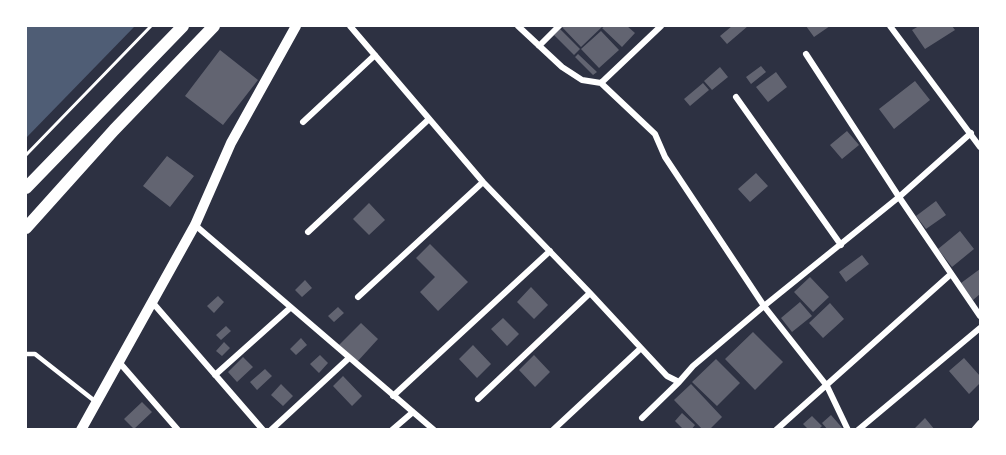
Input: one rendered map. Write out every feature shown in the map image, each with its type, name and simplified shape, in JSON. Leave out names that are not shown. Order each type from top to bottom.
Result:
[{"type":"main road","points":[[26,188],[183,26]]},
{"type":"main road","points":[[26,228],[114,130],[214,26]]},
{"type":"street","points":[[82,429],[195,225],[231,143],[296,26]]},
{"type":"street","points":[[350,26],[483,182],[590,292],[667,376],[679,382]]},
{"type":"street","points":[[518,26],[562,67],[582,80],[601,83],[655,134],[666,157],[764,306],[827,386],[848,429]]},
{"type":"street","points":[[539,46],[559,26]]},
{"type":"street","points":[[601,83],[661,26]]},
{"type":"street","points":[[890,26],[981,147]]},
{"type":"street","points":[[806,54],[899,197],[981,315]]},
{"type":"street","points":[[303,122],[375,55]]},
{"type":"street","points":[[736,97],[841,245]]},
{"type":"street","points":[[308,232],[429,119]]},
{"type":"street","points":[[642,418],[693,366],[899,197],[971,134]]},
{"type":"street","points":[[358,297],[483,182]]},
{"type":"street","points":[[195,225],[434,429]]},
{"type":"street","points":[[393,396],[550,251]]},
{"type":"street","points":[[776,429],[951,274]]},
{"type":"street","points":[[478,399],[590,292]]},
{"type":"street","points":[[153,303],[263,429]]},
{"type":"street","points":[[216,375],[290,308]]},
{"type":"street","points":[[858,429],[981,328]]},
{"type":"street","points":[[553,429],[641,348]]},
{"type":"street","points":[[271,429],[349,358]]},
{"type":"street","points":[[119,362],[178,429]]},
{"type":"street","points":[[392,429],[413,412]]},
{"type":"street","points":[[974,429],[981,423]]},
{"type":"lane","points":[[26,354],[35,354],[96,402]]},
{"type":"path","points":[[26,155],[151,26]]},
{"type":"water","points":[[26,26],[135,26],[26,138]]},
{"type":"building","points":[[603,26],[581,47],[562,27]]},
{"type":"building","points":[[627,26],[635,33],[622,47],[602,28]]},
{"type":"building","points":[[732,26],[748,26],[727,44],[720,36]]},
{"type":"building","points":[[806,26],[830,26],[814,37]]},
{"type":"building","points":[[919,26],[952,26],[955,30],[925,49],[912,30]]},
{"type":"building","points":[[560,29],[580,49],[574,55],[554,35]]},
{"type":"building","points":[[601,31],[619,50],[599,68],[581,49]]},
{"type":"building","points":[[220,50],[258,80],[223,125],[185,96]]},
{"type":"building","points":[[578,54],[597,72],[593,75],[575,57]]},
{"type":"building","points":[[761,66],[766,72],[751,84],[746,77]]},
{"type":"building","points":[[720,67],[728,77],[712,90],[704,81]]},
{"type":"building","points":[[776,72],[787,87],[768,102],[756,87]]},
{"type":"building","points":[[915,81],[930,100],[894,129],[879,109]]},
{"type":"building","points":[[703,83],[709,90],[690,106],[684,99]]},
{"type":"building","points":[[847,131],[859,145],[842,159],[830,145]]},
{"type":"building","points":[[167,156],[194,176],[170,207],[143,186]]},
{"type":"building","points":[[756,173],[768,186],[750,202],[738,189]]},
{"type":"building","points":[[936,201],[946,215],[926,229],[916,216]]},
{"type":"building","points":[[369,203],[385,220],[369,235],[353,219]]},
{"type":"building","points":[[960,231],[974,249],[952,267],[938,249]]},
{"type":"building","points":[[430,244],[468,282],[438,311],[420,292],[435,277],[416,258]]},
{"type":"building","points":[[862,255],[869,264],[846,282],[839,272]]},
{"type":"building","points":[[980,269],[980,294],[973,300],[961,283]]},
{"type":"building","points":[[810,277],[829,297],[813,312],[794,292]]},
{"type":"building","points":[[305,280],[312,288],[302,297],[295,290]]},
{"type":"building","points":[[531,287],[548,305],[534,319],[517,302]]},
{"type":"building","points":[[218,296],[224,302],[214,313],[207,306]]},
{"type":"building","points":[[800,302],[812,316],[792,332],[781,318]]},
{"type":"building","points":[[830,303],[844,319],[823,338],[809,323]]},
{"type":"building","points":[[338,307],[344,313],[334,322],[328,316]]},
{"type":"building","points":[[503,318],[519,334],[507,346],[491,329]]},
{"type":"building","points":[[361,323],[378,339],[357,362],[339,345]]},
{"type":"building","points":[[226,326],[231,331],[221,340],[216,335]]},
{"type":"building","points":[[753,332],[783,362],[755,390],[725,359]]},
{"type":"building","points":[[301,338],[307,345],[296,355],[290,349]]},
{"type":"building","points":[[224,342],[230,348],[222,356],[216,351]]},
{"type":"building","points":[[473,345],[491,364],[477,378],[459,359]]},
{"type":"building","points":[[320,355],[328,363],[319,373],[310,364]]},
{"type":"building","points":[[534,355],[550,372],[535,387],[519,370]]},
{"type":"building","points":[[243,357],[253,367],[237,382],[228,372]]},
{"type":"building","points":[[964,358],[980,376],[980,383],[969,394],[949,371]]},
{"type":"building","points":[[716,359],[740,383],[717,406],[692,382]]},
{"type":"building","points":[[265,369],[272,376],[257,390],[250,382]]},
{"type":"building","points":[[343,376],[362,396],[352,406],[333,386]]},
{"type":"building","points":[[281,384],[293,396],[283,406],[271,395]]},
{"type":"building","points":[[691,384],[722,417],[709,430],[703,430],[674,400]]},
{"type":"building","points":[[142,402],[152,412],[134,429],[124,419]]},
{"type":"building","points":[[682,413],[695,425],[691,430],[684,430],[675,421]]},
{"type":"building","points":[[831,415],[844,430],[828,430],[822,423]]},
{"type":"building","points":[[812,416],[822,426],[818,430],[809,430],[803,424]]},
{"type":"building","points":[[925,418],[935,430],[913,430]]}]
